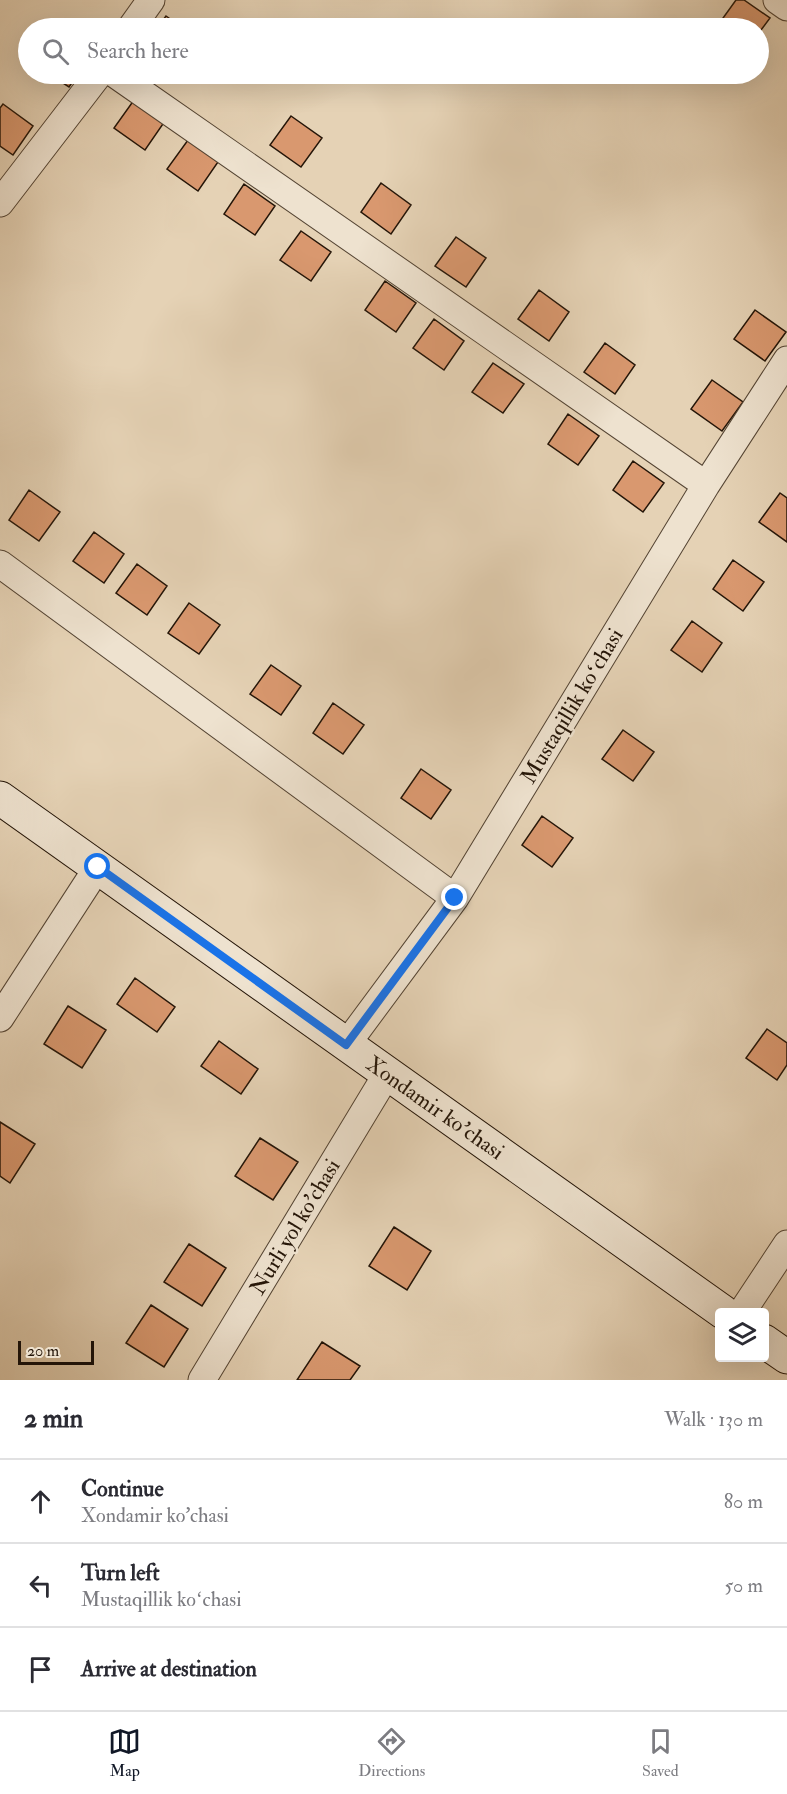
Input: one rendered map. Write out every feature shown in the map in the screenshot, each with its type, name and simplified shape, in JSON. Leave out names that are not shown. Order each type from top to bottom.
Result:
[{"type":"main road","name":"Xondamir ko'chasi","points":[[0,798],[717,1308]]},
{"type":"main road","points":[[769,1344],[787,1357]]},
{"type":"street","points":[[138,18],[151,0]]},
{"type":"street","points":[[777,0],[787,7]]},
{"type":"street","points":[[0,203],[91,84]]},
{"type":"street","points":[[130,84],[706,484]]},
{"type":"street","name":"Mustaqillik koʻchasi","points":[[346,1045],[455,898],[706,484],[787,360]]},
{"type":"street","points":[[0,564],[455,898]]},
{"type":"street","points":[[0,1018],[98,867]]},
{"type":"street","name":"Nurli yol ko'chasi","points":[[202,1380],[387,1074]]},
{"type":"street","points":[[745,1308],[787,1244]]},
{"type":"building","points":[[736,0],[744,0],[770,18],[769,19],[723,18]]},
{"type":"building","points":[[134,100],[165,121],[145,150],[114,128]]},
{"type":"building","points":[[3,104],[33,126],[13,155],[0,146],[0,108]]},
{"type":"building","points":[[291,116],[322,138],[301,167],[270,145]]},
{"type":"building","points":[[188,140],[218,162],[198,191],[167,169]]},
{"type":"building","points":[[381,183],[411,205],[391,234],[361,212]]},
{"type":"building","points":[[244,184],[275,206],[255,235],[224,214]]},
{"type":"building","points":[[301,231],[331,252],[311,281],[280,260]]},
{"type":"building","points":[[456,237],[486,258],[466,287],[435,266]]},
{"type":"building","points":[[385,281],[416,303],[396,332],[365,310]]},
{"type":"building","points":[[539,290],[569,312],[549,341],[518,319]]},
{"type":"building","points":[[755,310],[786,332],[765,361],[734,339]]},
{"type":"building","points":[[434,319],[464,341],[444,370],[413,348]]},
{"type":"building","points":[[605,343],[635,365],[615,394],[584,372]]},
{"type":"building","points":[[493,363],[524,384],[503,413],[472,392]]},
{"type":"building","points":[[712,380],[743,402],[722,431],[691,409]]},
{"type":"building","points":[[568,414],[599,436],[578,465],[548,444]]},
{"type":"building","points":[[633,461],[664,483],[643,512],[613,490]]},
{"type":"building","points":[[29,490],[60,512],[39,541],[9,520]]},
{"type":"building","points":[[780,493],[787,498],[787,542],[759,522]]},
{"type":"building","points":[[94,532],[124,554],[104,583],[73,561]]},
{"type":"building","points":[[733,560],[764,582],[743,611],[713,589]]},
{"type":"building","points":[[137,564],[167,586],[147,615],[116,593]]},
{"type":"building","points":[[189,603],[220,625],[199,654],[168,633]]},
{"type":"building","points":[[692,621],[722,643],[702,672],[671,650]]},
{"type":"building","points":[[271,665],[301,686],[281,715],[250,694]]},
{"type":"building","points":[[333,703],[364,725],[343,754],[313,733]]},
{"type":"building","points":[[623,730],[654,752],[633,781],[602,759]]},
{"type":"building","points":[[421,769],[451,790],[431,819],[401,798]]},
{"type":"building","points":[[542,816],[573,838],[552,867],[522,845]]},
{"type":"building","points":[[135,978],[175,1007],[157,1032],[117,1004]]},
{"type":"building","points":[[68,1006],[106,1030],[82,1068],[44,1044]]},
{"type":"building","points":[[767,1029],[787,1043],[787,1065],[777,1080],[746,1058]]},
{"type":"building","points":[[219,1041],[258,1069],[241,1094],[201,1066]]},
{"type":"building","points":[[0,1122],[35,1144],[10,1183],[0,1176]]},
{"type":"building","points":[[260,1138],[298,1162],[273,1200],[235,1176]]},
{"type":"building","points":[[394,1227],[431,1251],[407,1290],[369,1266]]},
{"type":"building","points":[[189,1244],[226,1268],[202,1306],[164,1282]]},
{"type":"building","points":[[151,1305],[188,1329],[164,1367],[126,1343]]},
{"type":"building","points":[[322,1342],[360,1366],[350,1380],[297,1380]]},
{"type":"route","points":[[98,867],[346,1045],[455,898]]}]
